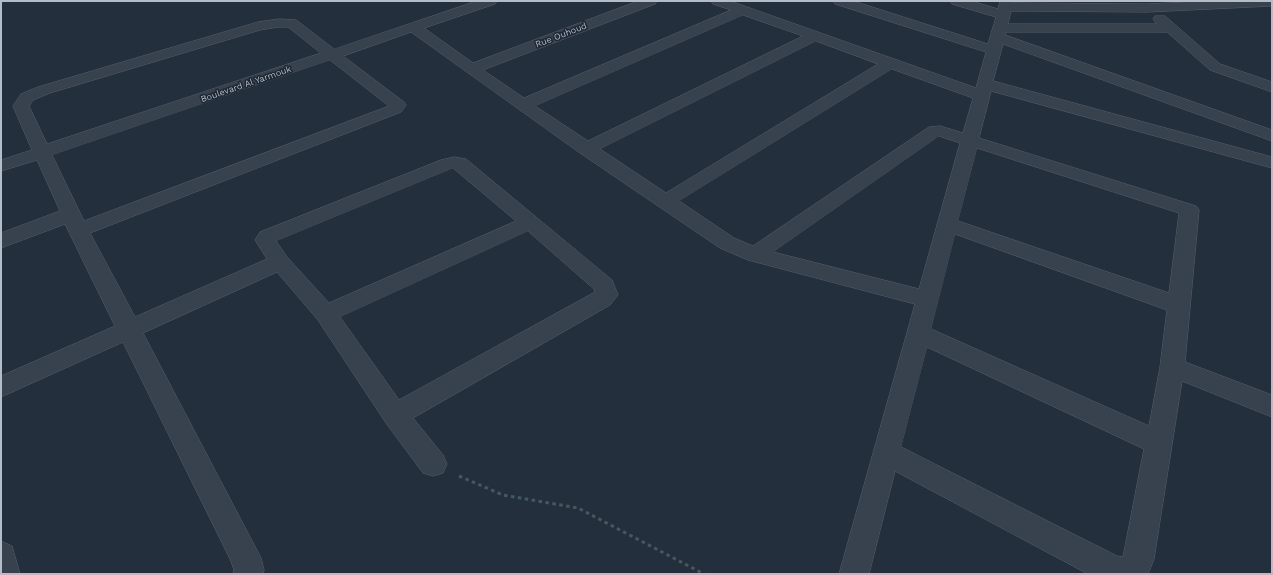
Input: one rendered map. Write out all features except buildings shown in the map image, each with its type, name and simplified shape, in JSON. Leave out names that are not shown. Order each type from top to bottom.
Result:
[{"type":"street","name":"Boulevard Al Yarmouk","points":[[1,166],[490,1]]},
{"type":"street","name":"Rue Ouhoud","points":[[471,69],[650,1]]},
{"type":"street","points":[[718,1],[890,63],[984,90],[1267,161],[1269,135],[1001,23],[957,1]]},
{"type":"street","points":[[840,1],[1001,23],[1171,28]]},
{"type":"street","points":[[1001,23],[1143,4],[1272,2]]},
{"type":"street","points":[[1143,4],[1215,67],[1272,87]]},
{"type":"street","points":[[523,105],[743,10]]},
{"type":"street","points":[[1,241],[75,222],[398,107],[396,102],[331,55],[291,23],[279,23],[258,26],[51,88],[28,97],[21,106],[44,152],[75,222],[246,558],[249,570],[248,574]]},
{"type":"street","points":[[854,574],[1001,23]]},
{"type":"street","points":[[413,27],[586,149],[727,244],[755,255],[928,299]]},
{"type":"street","points":[[586,149],[815,36]]},
{"type":"street","points":[[664,202],[890,63]]},
{"type":"street","points":[[755,255],[935,131],[940,131],[970,142],[1188,209],[1172,367],[1139,559],[1134,569],[1126,573],[1114,571],[886,453]]},
{"type":"street","points":[[395,415],[607,295],[604,285],[460,163],[454,162],[267,237],[265,240],[265,243],[280,262],[326,314],[395,415],[433,464]]},
{"type":"street","points":[[326,314],[530,222]]},
{"type":"street","points":[[948,224],[1178,305]]},
{"type":"street","points":[[1,387],[280,262]]},
{"type":"street","points":[[918,333],[1159,443]]},
{"type":"street","points":[[1172,367],[1272,406]]},
{"type":"street","points":[[1,556],[5,574]]},
{"type":"path","points":[[433,464],[503,494],[578,508],[704,574]]}]
